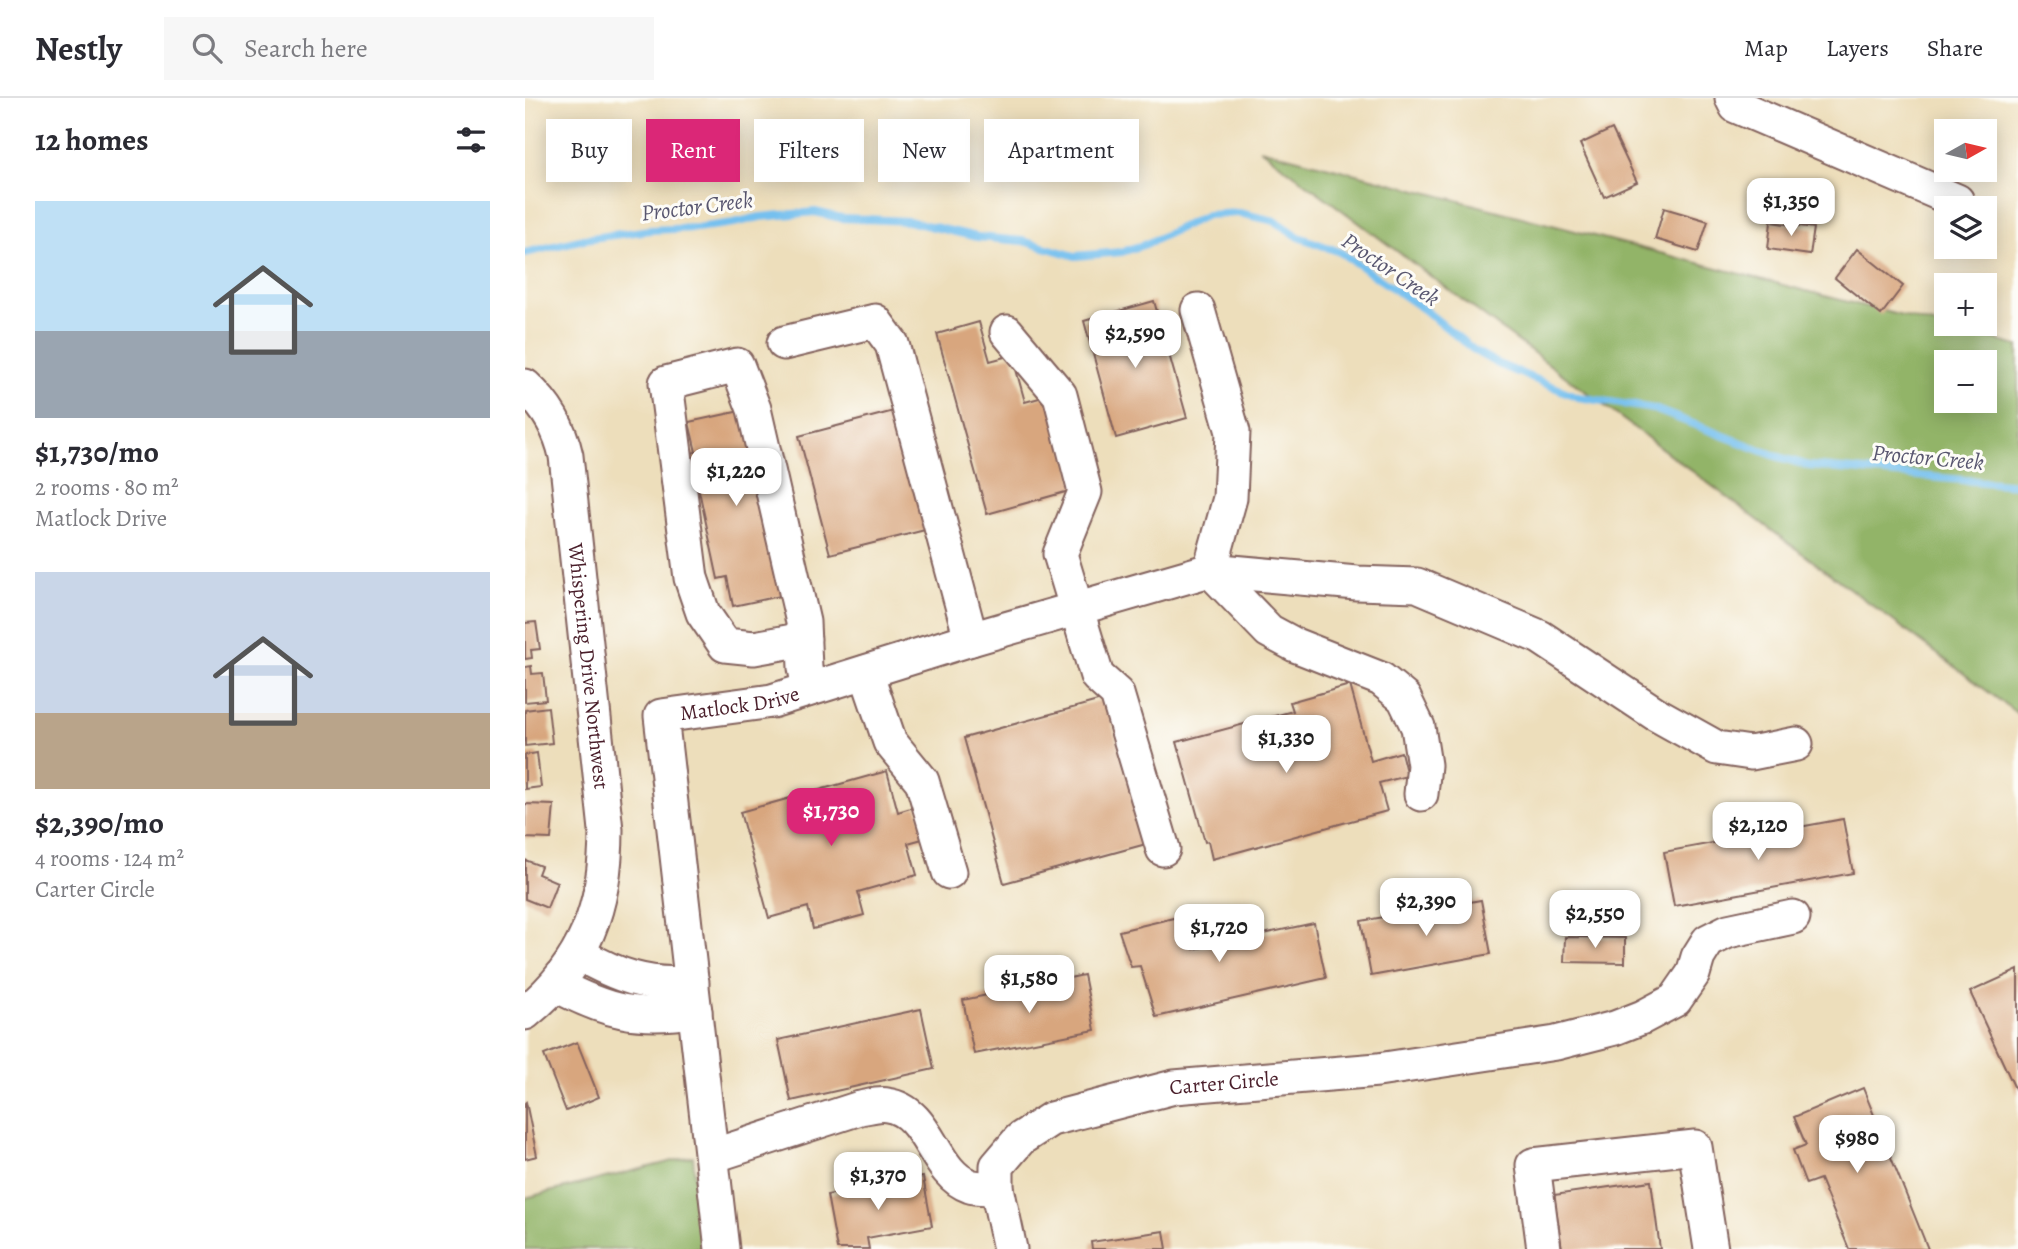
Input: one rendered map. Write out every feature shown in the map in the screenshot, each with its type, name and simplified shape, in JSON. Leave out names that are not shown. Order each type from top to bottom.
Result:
[{"type":"street","points":[[1732,98],[1736,106],[1945,196]]},
{"type":"street","points":[[1198,310],[1233,432],[1230,498],[1210,570]]},
{"type":"street","points":[[784,343],[875,321],[892,344],[971,639]]},
{"type":"street","points":[[1007,332],[1060,395],[1085,492],[1061,554],[1097,676],[1117,694],[1163,849]]},
{"type":"street","points":[[804,639],[754,648],[725,645],[703,613],[691,578],[667,383],[737,365],[754,409],[803,622],[804,639],[805,668],[809,689]]},
{"type":"street","name":"Whispering Drive Northwest","points":[[525,386],[540,401],[555,423],[566,456],[605,830],[603,884],[579,954],[548,995],[525,1013]]},
{"type":"street","points":[[1210,570],[1357,583],[1417,585],[1540,637],[1656,714],[1717,748],[1751,753],[1795,744]]},
{"type":"street","points":[[1210,570],[1269,631],[1295,645],[1381,679],[1404,698],[1417,727],[1424,765],[1421,794]]},
{"type":"street","name":"Matlock Drive","points":[[722,1249],[661,716],[772,701],[971,639],[1210,570]]},
{"type":"street","points":[[866,672],[890,742],[922,781],[949,872]]},
{"type":"street","name":"Carter Circle","points":[[1010,1249],[997,1188],[997,1166],[1020,1139],[1051,1119],[1174,1087],[1378,1070],[1556,1043],[1615,1028],[1675,1000],[1693,974],[1698,957],[1708,941],[1728,931],[1793,916]]},
{"type":"street","points":[[579,954],[616,974],[663,985],[693,997]]},
{"type":"street","points":[[556,985],[576,996],[617,1011],[651,1016],[693,997]]},
{"type":"street","points":[[712,1156],[860,1108],[886,1104],[905,1111],[956,1179],[972,1187],[997,1188]]},
{"type":"street","points":[[1544,1249],[1533,1166],[1695,1147],[1711,1249]]},
{"type":"green space","points":[[1260,149],[1934,324],[1934,336],[1980,336],[2018,346],[2018,714]]},
{"type":"green space","points":[[693,1156],[701,1249],[525,1249],[525,1198]]},
{"type":"building","points":[[1612,129],[1637,182],[1604,197],[1580,144]]},
{"type":"building","points":[[1664,208],[1708,221],[1698,252],[1655,239]]},
{"type":"building","points":[[1771,222],[1814,228],[1810,255],[1768,249]]},
{"type":"building","points":[[1857,249],[1903,286],[1881,315],[1835,278]]},
{"type":"building","points":[[1154,301],[1187,418],[1116,438],[1084,321]]},
{"type":"building","points":[[979,322],[990,361],[1012,355],[1025,402],[1050,395],[1076,489],[987,514],[937,334]]},
{"type":"building","points":[[745,410],[785,595],[733,606],[727,577],[718,579],[691,453],[696,452],[689,422]]},
{"type":"building","points":[[894,411],[925,530],[830,554],[799,436]]},
{"type":"building","points":[[536,622],[540,649],[531,650],[532,658],[525,659],[525,623]]},
{"type":"building","points":[[531,666],[532,674],[543,673],[546,700],[525,702],[525,667]]},
{"type":"building","points":[[1350,685],[1371,761],[1401,752],[1407,776],[1379,783],[1387,811],[1212,859],[1177,742],[1293,711],[1290,702]]},
{"type":"building","points":[[1105,699],[1146,844],[1004,883],[964,738]]},
{"type":"building","points":[[548,707],[552,743],[525,746],[525,710]]},
{"type":"building","points":[[537,753],[541,787],[525,789],[525,755]]},
{"type":"building","points":[[887,771],[898,812],[917,806],[926,838],[908,843],[917,875],[858,892],[864,915],[813,929],[808,907],[769,918],[740,812]]},
{"type":"building","points":[[525,804],[554,805],[551,839],[525,838]]},
{"type":"building","points":[[1843,819],[1853,873],[1674,906],[1664,852]]},
{"type":"building","points":[[525,860],[541,866],[538,874],[557,882],[547,908],[525,899]]},
{"type":"building","points":[[1481,900],[1491,954],[1371,976],[1361,921]]},
{"type":"building","points":[[1186,915],[1194,949],[1314,923],[1326,978],[1156,1017],[1140,966],[1131,967],[1119,931]]},
{"type":"building","points":[[1565,937],[1625,938],[1625,963],[1564,962]]},
{"type":"building","points":[[2018,970],[2018,1095],[1970,992]]},
{"type":"building","points":[[1084,975],[1095,1030],[974,1054],[963,1000]]},
{"type":"building","points":[[921,1009],[934,1069],[791,1101],[778,1040]]},
{"type":"building","points":[[577,1042],[599,1097],[566,1111],[544,1055]]},
{"type":"building","points":[[1863,1088],[1928,1249],[1849,1249],[1820,1179],[1806,1184],[1793,1150],[1806,1145],[1794,1117]]},
{"type":"building","points":[[525,1103],[537,1156],[525,1159]]},
{"type":"building","points":[[923,1177],[932,1226],[867,1238],[869,1249],[837,1249],[827,1195]]},
{"type":"building","points":[[1651,1181],[1660,1249],[1562,1249],[1554,1195]]},
{"type":"building","points":[[1164,1231],[1167,1249],[1092,1249],[1091,1242]]},
{"type":"waterway","name":"Proctor Creek","points":[[525,253],[584,239],[650,230],[697,228],[760,217],[815,212],[841,218],[908,221],[977,237],[1023,241],[1075,256],[1122,252],[1146,244],[1207,215],[1239,213],[1275,221],[1299,237],[1340,252],[1426,311],[1475,351],[1498,364],[1578,397],[1654,409],[1809,466],[2018,485]]}]
